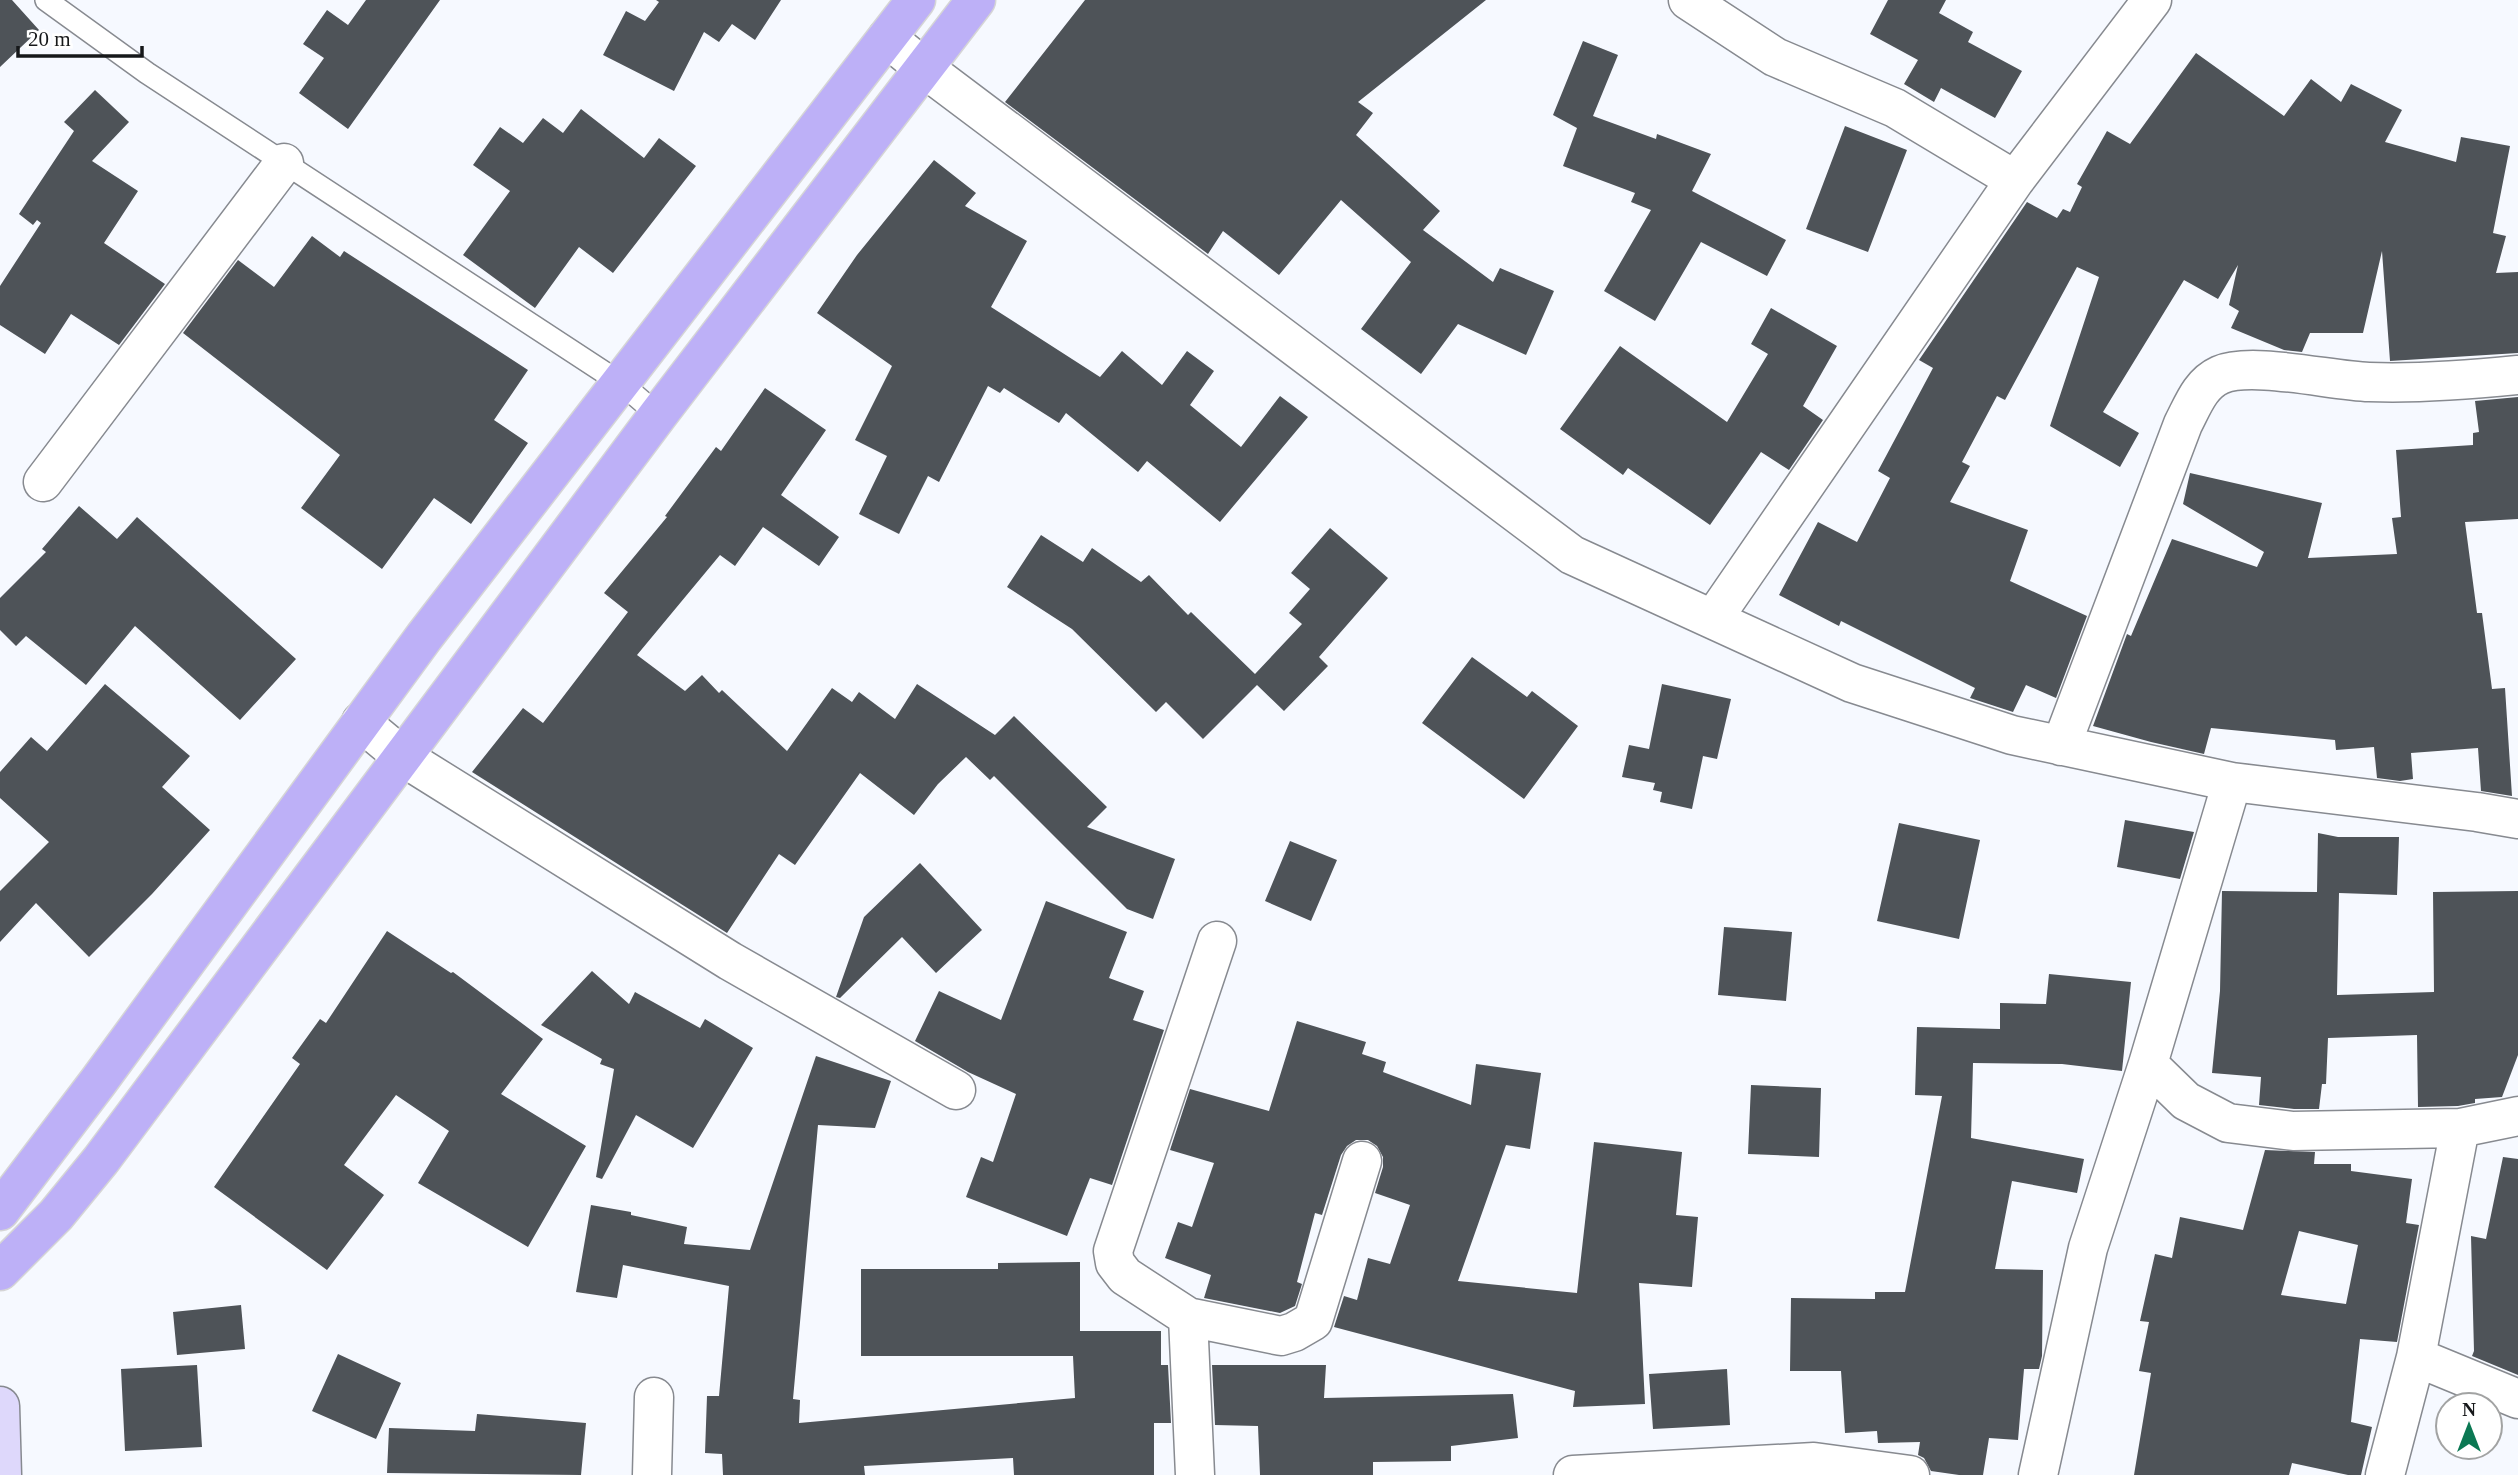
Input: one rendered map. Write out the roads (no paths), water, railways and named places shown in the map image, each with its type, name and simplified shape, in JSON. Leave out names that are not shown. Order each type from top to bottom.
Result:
[{"type":"main road","points":[[0,1211],[98,1082],[424,637],[916,0]]},
{"type":"main road","points":[[0,1271],[56,1215],[101,1160],[658,415],[976,0]]},
{"type":"main road","points":[[0,1406],[2,1475]]},
{"type":"street","points":[[1688,0],[1775,57],[1895,108],[2015,180]]},
{"type":"street","points":[[1713,619],[2015,180],[2152,0]]},
{"type":"street","points":[[887,38],[1572,555],[1852,683],[2012,735],[2232,782],[2518,819]]},
{"type":"street","points":[[43,482],[284,163]]},
{"type":"street","points":[[2061,746],[2183,424],[2204,384],[2223,373],[2256,370],[2366,382],[2439,382],[2518,375]]},
{"type":"street","points":[[361,722],[403,757],[730,961],[956,1090]]},
{"type":"street","points":[[2038,1475],[2088,1248],[2148,1064],[2232,782]]},
{"type":"street","points":[[1217,941],[1113,1251],[1115,1263],[1125,1276],[1188,1317],[1281,1336],[1294,1332],[1312,1321],[1362,1161]]},
{"type":"street","points":[[2148,1064],[2186,1101],[2228,1123],[2293,1131],[2460,1128],[2518,1116]]},
{"type":"street","points":[[2385,1475],[2416,1357],[2460,1128]]},
{"type":"street","points":[[1188,1317],[1195,1475]]},
{"type":"street","points":[[2416,1357],[2518,1399]]},
{"type":"street","points":[[652,1475],[654,1397]]},
{"type":"street","points":[[1573,1475],[1710,1471],[1814,1462],[1910,1475]]},
{"type":"lane","points":[[46,0],[147,73],[622,384],[658,415]]}]
